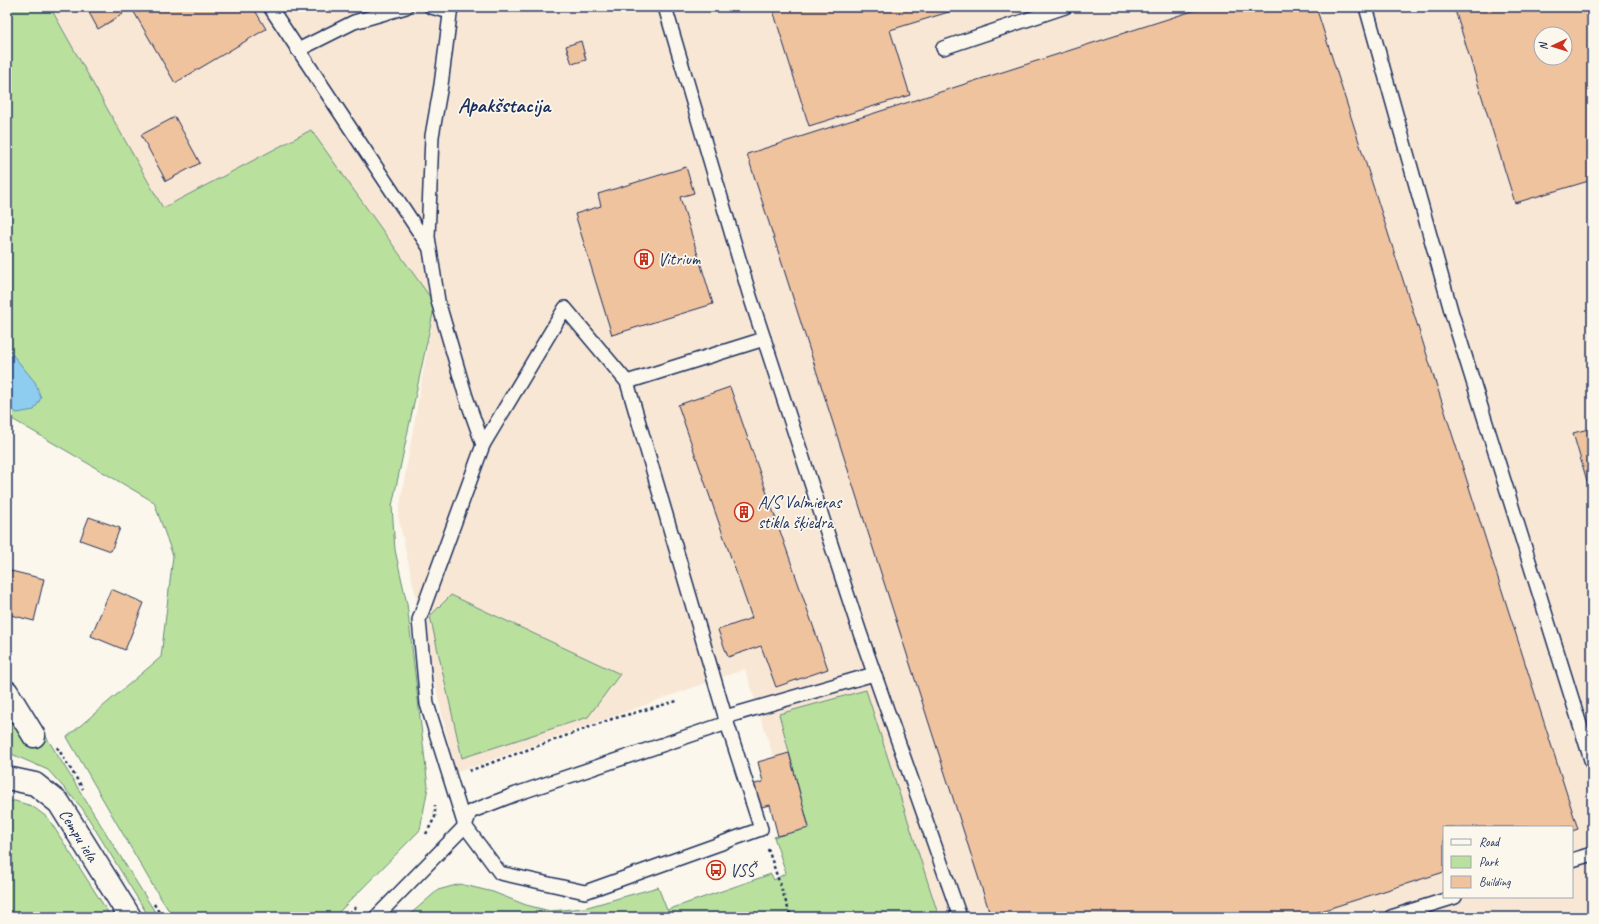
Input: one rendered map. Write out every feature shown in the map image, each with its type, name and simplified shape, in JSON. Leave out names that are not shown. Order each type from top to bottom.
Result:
[{"type":"main road","points":[[7,692],[34,736]]},
{"type":"main road","name":"Cempu iela","points":[[7,778],[36,784],[59,803],[130,917]]},
{"type":"lane","points":[[270,7],[430,248]]},
{"type":"lane","points":[[298,50],[354,22],[406,7]]},
{"type":"lane","points":[[431,7],[450,9],[441,85],[432,136],[428,237],[438,301],[466,397],[483,446]]},
{"type":"lane","points":[[665,7],[764,339],[874,674],[960,917]]},
{"type":"lane","points":[[943,48],[1065,7]]},
{"type":"lane","points":[[1366,7],[1452,314],[1592,763]]},
{"type":"lane","points":[[565,308],[627,382],[726,720],[761,829],[585,892],[500,873],[465,826],[427,704],[419,620],[483,446],[565,308]]},
{"type":"lane","points":[[627,382],[764,339]]},
{"type":"lane","points":[[376,917],[465,826],[470,812],[516,794],[726,720],[874,674]]},
{"type":"lane","points":[[1573,860],[1592,854]]},
{"type":"lane","points":[[1390,917],[1452,898]]},
{"type":"path","points":[[473,770],[612,719],[677,701]]},
{"type":"path","points":[[424,839],[435,817],[435,802]]},
{"type":"path","points":[[761,829],[791,917]]},
{"type":"shaded area","points":[[50,7],[1592,7],[1592,917],[834,917],[792,814],[745,669],[455,773],[398,516],[435,304],[311,131],[163,208]]},
{"type":"green space","points":[[7,7],[50,7],[163,208],[311,130],[435,304],[392,506],[395,550],[407,604],[428,787],[420,830],[334,917],[173,917],[153,886],[67,737],[161,657],[173,556],[154,502],[7,416]]},
{"type":"green space","points":[[451,595],[620,674],[588,717],[462,758],[430,616]]},
{"type":"green space","points":[[866,690],[939,917],[407,917],[438,890],[460,884],[493,892],[526,905],[550,911],[584,908],[658,887],[667,910],[771,874],[774,880],[786,873],[774,837],[809,827],[779,714]]},
{"type":"green space","points":[[7,708],[30,745],[45,735],[158,917],[149,917],[82,808],[48,770],[7,752]]},
{"type":"green space","points":[[7,801],[15,801],[32,806],[48,818],[111,917],[7,917]]},
{"type":"water","points":[[7,348],[35,382],[41,398],[34,410],[17,413],[7,407]]},
{"type":"building","points":[[86,7],[118,7],[123,14],[98,29]]},
{"type":"building","points":[[131,7],[253,7],[266,29],[175,83]]},
{"type":"building","points":[[772,7],[965,7],[890,30],[910,95],[809,126]]},
{"type":"building","points":[[1205,7],[1316,7],[1578,829],[1573,831],[1573,826],[1443,826],[1443,872],[1302,917],[991,917],[747,154]]},
{"type":"building","points":[[1454,7],[1591,7],[1592,180],[1515,203]]},
{"type":"building","points":[[581,41],[586,60],[572,64],[566,46]]},
{"type":"building","points":[[175,117],[200,163],[166,181],[141,135]]},
{"type":"building","name":"Vitrium","points":[[686,167],[694,193],[680,197],[713,304],[612,335],[575,214],[601,206],[598,194]]},
{"type":"building","name":"A/S Valmieras stikla šķiedra","points":[[730,387],[828,669],[776,687],[761,646],[728,657],[718,630],[752,618],[678,405]]},
{"type":"building","points":[[1592,428],[1592,498],[1573,433]]},
{"type":"building","points":[[89,517],[120,528],[111,551],[80,540]]},
{"type":"building","points":[[7,570],[44,579],[34,621],[7,614]]},
{"type":"building","points":[[111,589],[144,603],[125,650],[91,636]]},
{"type":"building","points":[[789,753],[809,828],[778,836],[770,805],[757,808],[751,785],[763,782],[758,762]]},
{"type":"place","name":"Vitrium","points":[[644,259]]},
{"type":"place","name":"A/S Valmieras stikla šķiedra","points":[[744,512]]},
{"type":"place","name":"VSŠ","points":[[716,870]]},
{"type":"district","name":"Apakšstacija","points":[[504,105]]}]
